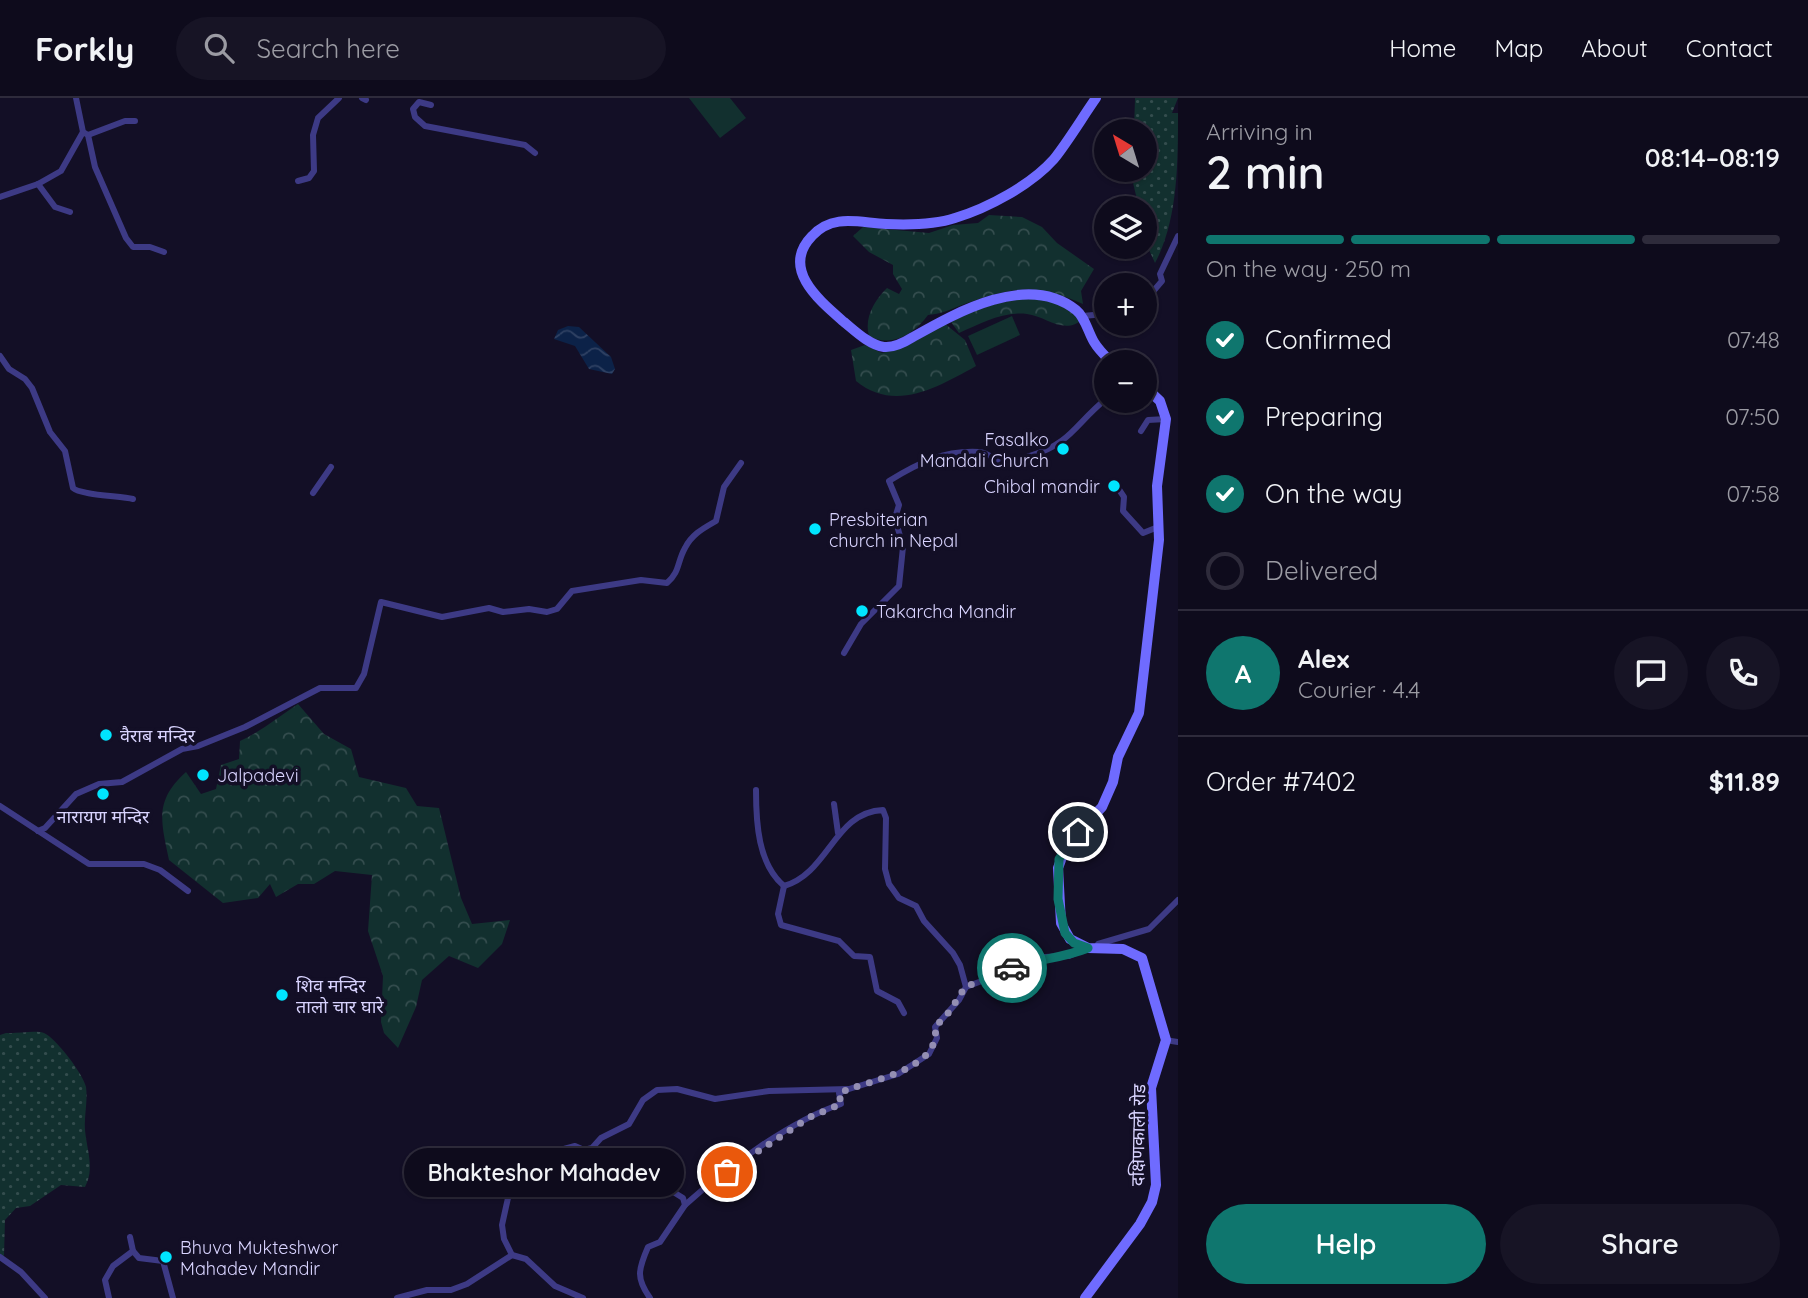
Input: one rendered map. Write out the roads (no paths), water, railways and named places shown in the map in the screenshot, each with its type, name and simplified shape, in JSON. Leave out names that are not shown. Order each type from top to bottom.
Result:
[{"type":"main road","points":[[1096,98],[1048,164],[1005,194],[954,218],[929,223],[885,224],[851,220],[832,223],[812,235],[800,263],[806,285],[816,298],[866,338],[885,347],[900,344],[954,315],[992,300],[1035,296],[1067,304],[1082,316],[1101,350]]},
{"type":"main road","points":[[1157,398],[1166,419],[1157,486],[1159,540],[1139,713],[1118,757],[1113,782],[1102,807],[1067,844],[1059,859],[1061,923],[1074,943],[1092,948],[1123,949],[1142,958],[1165,1040]]},
{"type":"main road","name":"दक्षिणकाली रोड","points":[[1085,1298],[1140,1224],[1152,1202],[1156,1185],[1156,1147],[1151,1088],[1165,1040]]},
{"type":"street","points":[[76,98],[95,167],[126,238],[133,247],[150,247],[164,252]]},
{"type":"street","points":[[298,181],[309,178],[314,171],[313,135],[318,118],[339,98]]},
{"type":"street","points":[[431,105],[419,102],[413,109],[415,117],[425,126],[525,145],[536,153]]},
{"type":"street","points":[[0,197],[38,184],[61,170],[85,134],[125,121],[135,121]]},
{"type":"street","points":[[38,184],[55,207],[70,212]]},
{"type":"street","points":[[1157,288],[1163,281],[1160,274],[1178,236]]},
{"type":"street","points":[[1082,316],[1094,315]]},
{"type":"street","points":[[0,356],[9,369],[25,379],[32,388],[50,432],[65,451],[73,488],[81,494],[100,493],[133,499]]},
{"type":"street","points":[[844,653],[861,624],[899,586],[903,548],[895,518],[899,505],[889,481],[923,460],[953,453],[983,452],[999,462],[1011,463],[1044,453],[1072,435],[1094,409]]},
{"type":"street","points":[[1141,430],[1148,420],[1166,419]]},
{"type":"street","points":[[38,831],[46,828],[76,794],[99,784],[122,782],[182,749],[198,746],[245,727],[320,688],[356,688],[364,674],[381,602],[442,617],[489,608],[503,612],[529,609],[547,612],[557,609],[572,591],[641,580],[667,583],[679,571],[684,550],[694,534],[716,521],[724,487],[741,463]]},
{"type":"street","points":[[313,493],[331,467]]},
{"type":"street","points":[[1118,488],[1124,497],[1123,511],[1137,530],[1143,533],[1158,527]]},
{"type":"street","points":[[756,790],[759,836],[773,877],[784,886]]},
{"type":"street","points":[[834,804],[838,833]]},
{"type":"street","points":[[0,806],[89,864],[144,864],[160,870],[188,891]]},
{"type":"street","points":[[784,886],[804,877],[820,863],[838,833],[863,815],[883,810],[886,818],[885,869],[889,884],[899,898],[916,906],[924,922],[953,953],[960,965],[965,987]]},
{"type":"street","points":[[784,886],[778,914],[781,925],[839,942],[854,956],[870,957],[877,991],[898,1002],[904,1013]]},
{"type":"street","points":[[650,1298],[642,1289],[641,1262],[648,1247],[660,1242],[685,1205],[740,1161],[810,1117],[841,1104],[839,1093],[898,1074],[929,1054],[937,1038],[935,1027],[955,1005],[965,987],[1044,957],[1069,956],[1149,929],[1178,900]]},
{"type":"street","points":[[1165,1040],[1178,1042]]},
{"type":"street","points":[[583,1298],[555,1286],[526,1259],[512,1255],[504,1239],[502,1225],[513,1184],[514,1164],[575,1146],[584,1150],[592,1148],[601,1138],[629,1124],[643,1100],[657,1090],[677,1089],[715,1099],[769,1091],[849,1089]]},
{"type":"street","points":[[667,1188],[683,1198],[685,1205]]},
{"type":"street","points":[[130,1237],[133,1251],[139,1258],[163,1261],[173,1298]]},
{"type":"street","points":[[109,1298],[105,1280],[113,1266],[133,1251]]},
{"type":"street","points":[[397,1298],[427,1290],[451,1290],[467,1284],[512,1255]]},
{"type":"street","points":[[0,1257],[21,1272],[45,1298]]},
{"type":"water","points":[[568,326],[579,327],[611,357],[615,369],[612,374],[589,369],[575,346],[554,339],[558,330]]},
{"type":"place","name":"Fasalko Mandali Church","points":[[1063,449]]},
{"type":"place","name":"Chibal mandir","points":[[1114,486]]},
{"type":"place","name":"Presbiterian church in Nepal","points":[[815,529]]},
{"type":"place","name":"Takarcha Mandir","points":[[862,611]]},
{"type":"place","name":"वैराब मन्दिर","points":[[106,735]]},
{"type":"place","name":"Jalpadevi","points":[[203,775]]},
{"type":"place","name":"नारायण मन्दिर","points":[[103,794]]},
{"type":"place","name":"शिव मन्दिर तालो चार घारे","points":[[282,995]]},
{"type":"place","name":"Bhakteshor Mahadev","points":[[727,1172]]},
{"type":"place","name":"Bhuva Mukteshwor Mahadev Mandir","points":[[166,1257]]}]
